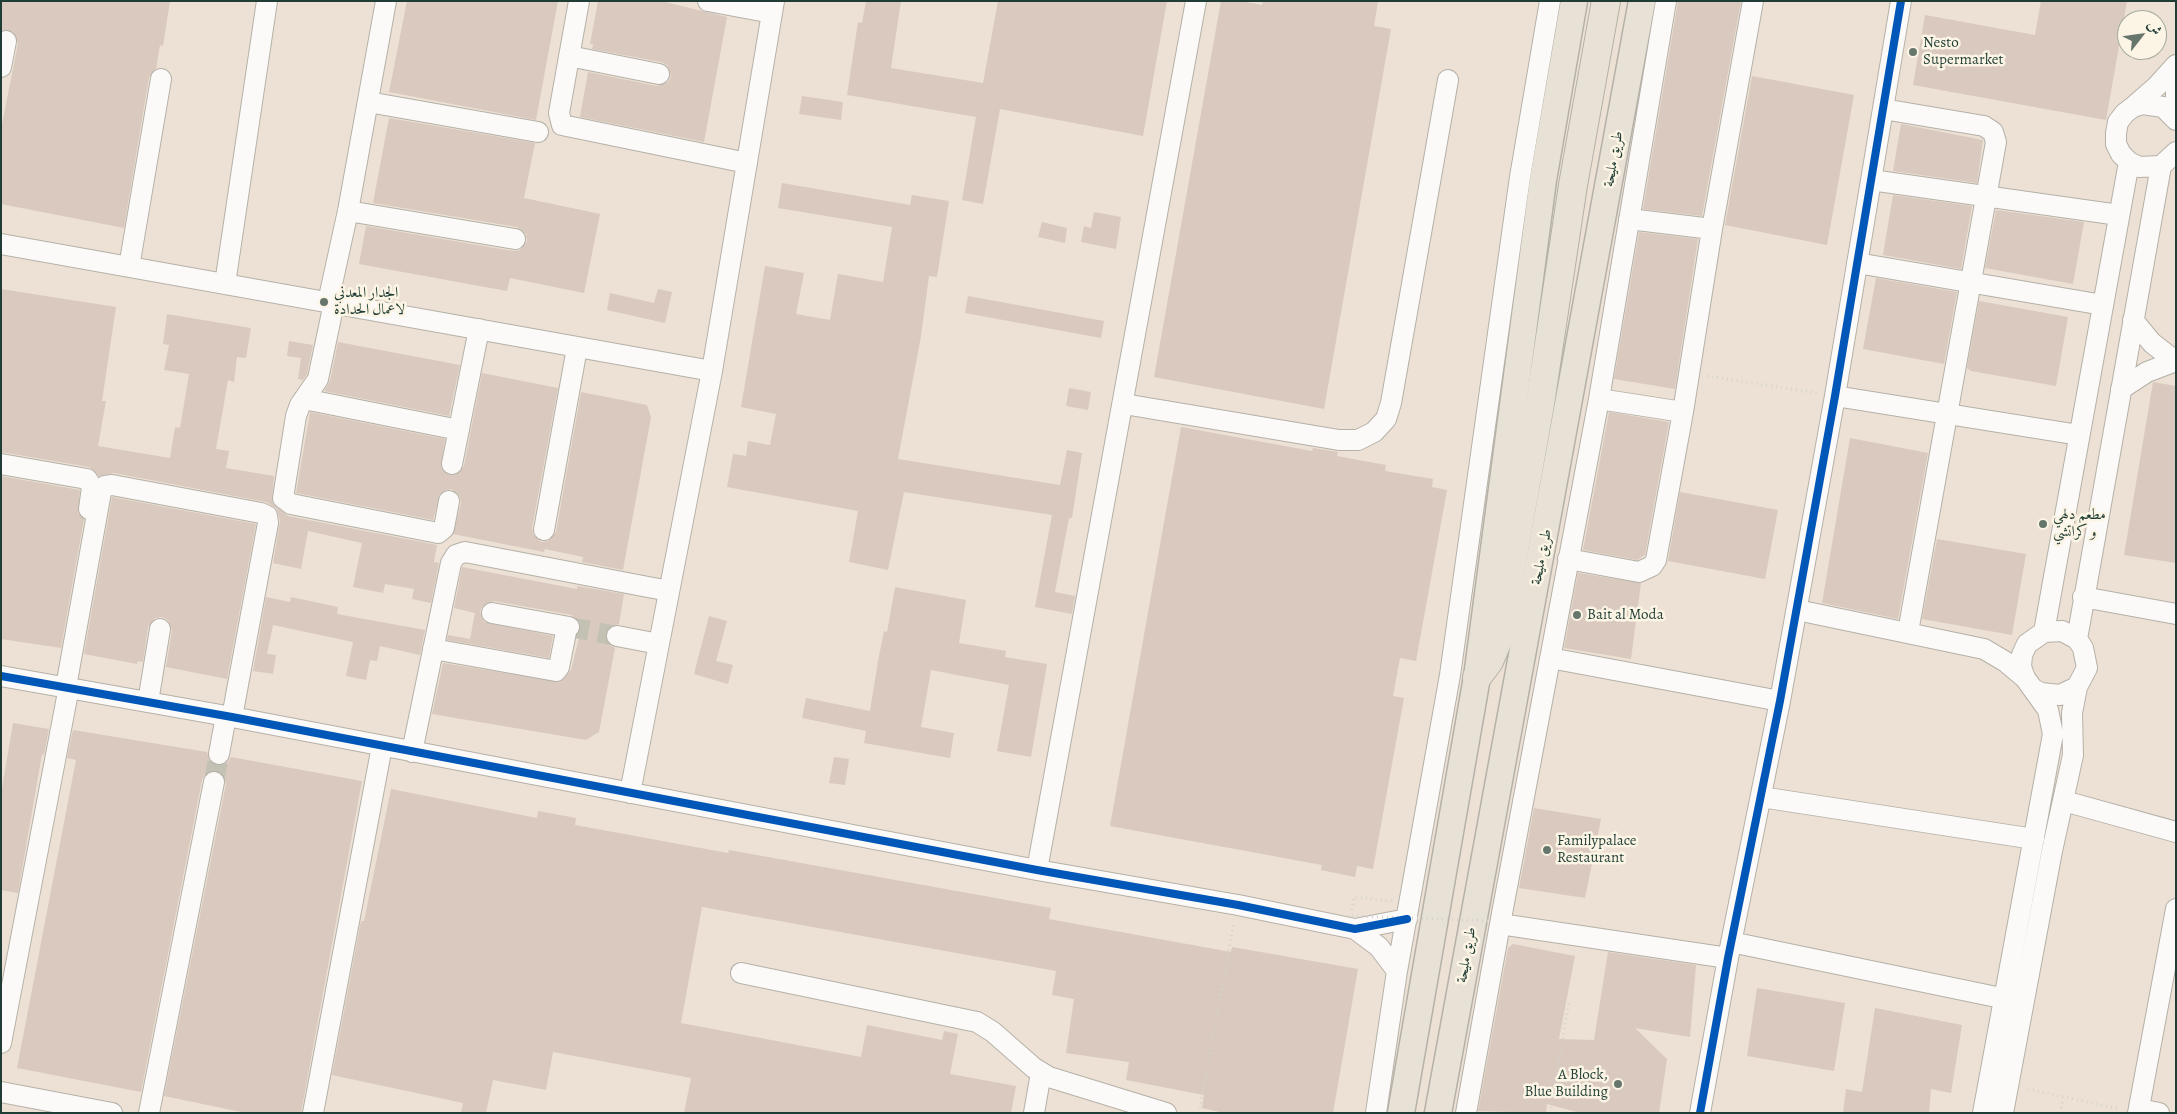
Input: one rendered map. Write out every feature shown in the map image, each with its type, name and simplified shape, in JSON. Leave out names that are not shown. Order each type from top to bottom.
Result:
[{"type":"highway","points":[[1478,677],[1489,661],[1498,640],[1540,404],[1573,185],[1606,1]]},
{"type":"main road","points":[[1402,1113],[1478,677],[1543,180],[1574,1]]},
{"type":"main road","name":"طريق مليحة","points":[[1438,1113],[1642,1]]},
{"type":"street","points":[[225,284],[267,1]]},
{"type":"street","points":[[386,1],[318,379],[304,399],[296,416],[282,492],[285,501],[438,532],[444,528],[449,501]]},
{"type":"street","points":[[579,1],[559,114],[560,121],[565,127],[747,163]]},
{"type":"street","points":[[630,793],[712,370],[773,7],[708,1]]},
{"type":"street","points":[[1037,870],[1124,404],[1196,1]]},
{"type":"street","points":[[1376,1113],[1408,911],[1450,676],[1520,177],[1550,1]]},
{"type":"street","points":[[1466,1113],[1496,922],[1550,658],[1599,399],[1666,1]]},
{"type":"street","points":[[1568,559],[1639,572],[1652,566],[1657,553],[1690,374],[1712,229],[1753,1]]},
{"type":"street","points":[[1700,1113],[1797,610],[1902,1]]},
{"type":"street","points":[[1,67],[6,41]]},
{"type":"street","points":[[569,56],[659,74]]},
{"type":"street","points":[[2077,640],[2083,597],[2134,320],[2170,160],[2139,167],[2129,162],[2119,149],[2116,133],[2121,118],[2176,65]]},
{"type":"street","points":[[2176,73],[2176,114]]},
{"type":"street","points":[[129,267],[161,79]]},
{"type":"street","points":[[1124,404],[1339,440],[1358,440],[1374,432],[1386,419],[1391,403],[1448,80]]},
{"type":"street","points":[[368,102],[538,132]]},
{"type":"street","points":[[2133,107],[2153,104],[2163,107],[2176,120]]},
{"type":"street","points":[[1883,109],[1989,128],[1996,142],[1908,632]]},
{"type":"street","points":[[1983,1113],[2006,999],[2053,734],[2048,710],[2029,683],[2021,667],[2022,655],[2027,644],[2040,633],[2079,435],[2129,162]]},
{"type":"street","points":[[1872,180],[2119,215]]},
{"type":"street","points":[[348,211],[515,239]]},
{"type":"street","points":[[1629,219],[1712,229]]},
{"type":"street","points":[[1,244],[577,348],[712,370]]},
{"type":"street","points":[[1857,263],[2103,305]]},
{"type":"street","points":[[2134,320],[2152,343],[2175,361]]},
{"type":"street","points":[[452,464],[479,329]]},
{"type":"street","points":[[544,530],[577,348]]},
{"type":"street","points":[[2121,389],[2146,372],[2175,361]]},
{"type":"street","points":[[1835,396],[2079,435]]},
{"type":"street","points":[[304,399],[459,430]]},
{"type":"street","points":[[1599,399],[1683,412]]},
{"type":"street","points":[[1,464],[82,477],[87,479],[92,487],[64,686]]},
{"type":"street","points":[[1,1043],[64,686],[101,492],[105,486],[112,485],[262,513],[267,516],[268,523],[229,716],[219,754]]},
{"type":"street","points":[[412,752],[451,563],[460,552],[669,591]]},
{"type":"street","points":[[2083,597],[2176,614]]},
{"type":"street","points":[[1797,610],[1984,649],[2006,662],[2040,693],[2060,695],[2077,687]]},
{"type":"street","points":[[433,649],[556,671],[568,627],[492,613]]},
{"type":"street","points":[[148,702],[160,629]]},
{"type":"street","points":[[1984,649],[2011,646],[2040,633],[2062,631],[2077,640],[2086,658],[2086,668],[2077,687],[2072,713],[2073,755],[2052,851],[2003,1113]]},
{"type":"street","points":[[617,636],[659,644]]},
{"type":"street","points":[[1550,658],[1780,701]]},
{"type":"street","points":[[1,676],[229,716],[1037,870],[1238,905],[1354,922],[1408,911]]},
{"type":"street","points":[[313,1113],[382,746]]},
{"type":"street","points":[[149,1113],[214,782]]},
{"type":"street","points":[[1761,797],[2034,839]]},
{"type":"street","points":[[2064,802],[2176,832]]},
{"type":"street","points":[[2159,1113],[2135,1111],[2172,946],[2176,909]]},
{"type":"street","points":[[1354,922],[1379,947],[1398,971]]},
{"type":"street","points":[[1496,922],[1730,950],[2006,999]]},
{"type":"street","points":[[741,973],[977,1022],[993,1032],[1041,1073],[1166,1113]]},
{"type":"street","points":[[1034,1113],[1041,1073]]},
{"type":"street","points":[[1,1092],[112,1113]]},
{"type":"path","points":[[1690,374],[1835,396]]},
{"type":"path","points":[[1408,911],[1354,897],[1354,922],[1496,922]]},
{"type":"path","points":[[1199,1113],[1238,905]]},
{"type":"path","points":[[1550,1113],[1569,1001]]},
{"type":"path","points":[[2008,1083],[2063,1098],[2135,1111]]},
{"type":"path","points":[[2060,1113],[2063,1098]]},
{"type":"building","points":[[1,1],[170,1],[163,46],[160,45],[156,69],[149,77],[124,228],[1,204],[1,129],[18,43],[13,32],[1,30]]},
{"type":"building","points":[[407,1],[558,1],[536,120],[389,92]]},
{"type":"building","points":[[598,1],[661,1],[727,17],[704,142],[580,117],[588,72],[657,86],[668,82],[671,76],[667,65],[661,62],[592,49],[593,44],[590,44]]},
{"type":"building","points":[[866,1],[901,1],[891,68],[983,83],[998,1],[1167,1],[1143,136],[1000,109],[983,204],[962,200],[976,117],[847,95],[858,22],[862,23]]},
{"type":"building","points":[[1221,1],[1240,1],[1262,5],[1263,1],[1378,1],[1374,26],[1391,29],[1324,409],[1154,377]]},
{"type":"building","points":[[1678,1],[1741,1],[1702,216],[1643,209]]},
{"type":"building","points":[[2041,1],[2127,1],[2125,10],[2117,10],[2117,58],[2106,120],[1913,85],[1925,15],[2035,35]]},
{"type":"building","points":[[1752,76],[1854,95],[1827,245],[1725,225]]},
{"type":"building","points":[[802,96],[843,102],[841,120],[799,114]]},
{"type":"building","points":[[389,118],[535,143],[524,198],[600,214],[584,293],[510,278],[507,291],[359,264],[366,226],[513,251],[520,250],[527,241],[526,234],[517,227],[373,203]]},
{"type":"building","points":[[1901,124],[1983,140],[1977,183],[1893,171]]},
{"type":"building","points":[[782,183],[910,205],[912,195],[949,201],[937,277],[929,276],[921,336],[898,459],[1060,485],[1067,450],[1082,453],[1072,518],[1069,518],[1055,592],[1075,596],[1072,614],[1035,607],[1052,515],[904,492],[888,570],[849,562],[858,511],[727,487],[733,454],[746,456],[748,441],[770,445],[776,414],[741,407],[765,266],[804,273],[796,314],[830,320],[838,274],[883,282],[892,227],[778,208]]},
{"type":"building","points":[[1893,195],[1972,206],[1961,269],[1883,255]]},
{"type":"building","points":[[1996,210],[2084,222],[2073,284],[1985,268]]},
{"type":"building","points":[[1094,212],[1121,217],[1116,249],[1081,242],[1084,226],[1091,228]]},
{"type":"building","points":[[1042,222],[1067,228],[1065,243],[1038,237]]},
{"type":"building","points":[[1639,232],[1698,239],[1675,389],[1614,379]]},
{"type":"building","points":[[1876,278],[1957,292],[1944,364],[1863,349]]},
{"type":"building","points":[[1,289],[116,307],[102,401],[106,401],[98,446],[170,458],[175,427],[180,428],[189,374],[164,370],[169,345],[163,344],[167,314],[251,328],[246,358],[237,357],[234,382],[228,380],[216,449],[229,451],[226,468],[274,476],[272,502],[288,516],[437,545],[434,562],[439,563],[431,603],[412,599],[414,589],[385,584],[383,593],[353,587],[362,543],[308,531],[301,569],[273,563],[280,521],[277,509],[266,502],[114,473],[99,476],[89,467],[1,452]]},
{"type":"building","points":[[658,289],[672,292],[665,323],[607,310],[610,293],[654,303]]},
{"type":"building","points":[[968,296],[1104,321],[1101,338],[965,313]]},
{"type":"building","points":[[1979,301],[2068,317],[2056,386],[1971,371],[1967,368]]},
{"type":"building","points":[[289,341],[313,345],[307,374],[303,380],[298,379],[301,358],[287,356]]},
{"type":"building","points":[[338,342],[460,365],[449,416],[324,391],[330,381]]},
{"type":"building","points":[[482,373],[558,388],[532,528],[533,534],[541,542],[548,541],[556,532],[581,392],[647,405],[651,417],[623,570],[582,562],[583,557],[545,549],[544,552],[453,534],[461,503],[460,497],[452,489],[440,494],[433,520],[296,493],[310,412],[445,439],[441,467],[449,475],[456,475],[464,466]]},
{"type":"building","points":[[2153,382],[2176,386],[2176,563],[2124,555]]},
{"type":"building","points":[[1069,388],[1091,392],[1088,410],[1066,406]]},
{"type":"building","points":[[1609,412],[1669,422],[1645,555],[1637,560],[1583,550]]},
{"type":"building","points":[[1181,427],[1312,451],[1313,448],[1338,452],[1337,456],[1386,465],[1385,471],[1433,479],[1432,487],[1447,490],[1416,661],[1400,658],[1393,696],[1404,698],[1373,869],[1357,866],[1355,877],[1321,870],[1322,865],[1110,826]]},
{"type":"building","points":[[1850,438],[1928,453],[1898,619],[1822,603]]},
{"type":"building","points":[[1,476],[80,490],[78,513],[84,519],[61,648],[1,639]]},
{"type":"building","points":[[1680,492],[1778,510],[1765,579],[1668,561]]},
{"type":"building","points":[[112,497],[256,524],[227,679],[166,667],[172,630],[168,620],[162,617],[155,618],[148,627],[143,662],[138,661],[137,664],[84,654]]},
{"type":"building","points":[[1937,539],[2026,554],[2012,635],[1922,619]]},
{"type":"building","points":[[462,567],[577,589],[577,586],[624,594],[619,624],[608,628],[605,634],[609,645],[615,648],[599,732],[586,740],[432,714],[443,663],[560,682],[571,670],[581,630],[580,623],[572,615],[494,601],[483,606],[480,611],[484,622],[553,636],[549,658],[447,640],[448,635],[470,639],[475,613],[454,608]]},
{"type":"building","points":[[1578,573],[1641,583],[1631,659],[1564,648]]},
{"type":"building","points":[[895,587],[966,600],[959,643],[1006,651],[1005,657],[1047,664],[1031,757],[997,751],[1009,685],[931,670],[921,727],[954,733],[950,758],[864,743],[866,731],[802,718],[806,698],[870,711],[884,631],[887,632]]},
{"type":"building","points":[[266,597],[290,602],[291,597],[338,607],[337,614],[425,630],[420,655],[380,646],[377,661],[370,660],[366,680],[346,676],[353,642],[273,625],[267,654],[276,655],[273,674],[253,671]]},
{"type":"building","points":[[709,616],[727,621],[716,661],[733,665],[728,684],[694,674]]},
{"type":"building","points":[[13,723],[49,729],[44,755],[42,754],[18,893],[1,890],[1,794]]},
{"type":"building","points":[[73,730],[207,752],[211,763],[217,766],[228,762],[231,757],[362,781],[301,1113],[246,1113],[164,1096],[226,784],[222,773],[216,770],[205,774],[202,780],[141,1092],[17,1068],[76,760],[67,758]]},
{"type":"building","points":[[834,757],[849,759],[845,785],[829,783]]},
{"type":"building","points":[[391,789],[537,818],[538,811],[576,818],[575,825],[728,853],[729,850],[1051,908],[1049,919],[1231,952],[1232,947],[1358,969],[1333,1113],[1224,1113],[1202,1108],[1204,1095],[1126,1080],[1129,1062],[1066,1053],[1074,999],[1052,995],[1056,971],[702,907],[681,1023],[861,1057],[867,1025],[942,1040],[944,1031],[958,1034],[950,1074],[1016,1086],[1011,1113],[684,1113],[691,1078],[553,1052],[546,1090],[493,1080],[486,1113],[461,1113],[463,1103],[332,1075],[361,921],[364,921]]},
{"type":"building","points":[[1534,808],[1601,819],[1585,898],[1519,888]]},
{"type":"building","points":[[1513,944],[1575,956],[1559,1039],[1594,1040],[1608,952],[1696,965],[1690,1037],[1635,1028],[1667,1059],[1659,1113],[1580,1113],[1547,1104],[1546,1113],[1478,1111],[1508,948]]},
{"type":"building","points":[[1757,988],[1845,1003],[1834,1071],[1747,1056]]},
{"type":"building","points":[[1875,1008],[1962,1025],[1951,1093],[1931,1089],[1929,1113],[1843,1113],[1846,1089],[1862,1092]]},
{"type":"tunnel","points":[[569,627],[617,636]]},
{"type":"tunnel","points":[[214,782],[219,754]]},
{"type":"cycle path","points":[[1700,1113],[1728,958],[1780,701],[1835,396],[1901,1]]},
{"type":"cycle path","points":[[1,676],[232,717],[1037,870],[1238,905],[1355,929],[1407,919]]},
{"type":"place","name":"Nesto Supermarket","points":[[1913,52]]},
{"type":"place","name":"الجدار المعدني لاعمال الحدادة","points":[[324,302]]},
{"type":"place","name":"مطعم دلهي و كراتشي","points":[[2043,524]]},
{"type":"place","name":"Bait al Moda","points":[[1577,615]]},
{"type":"place","name":"Familypalace Restaurant","points":[[1547,850]]},
{"type":"place","name":"A Block, Blue Building","points":[[1618,1084]]}]
